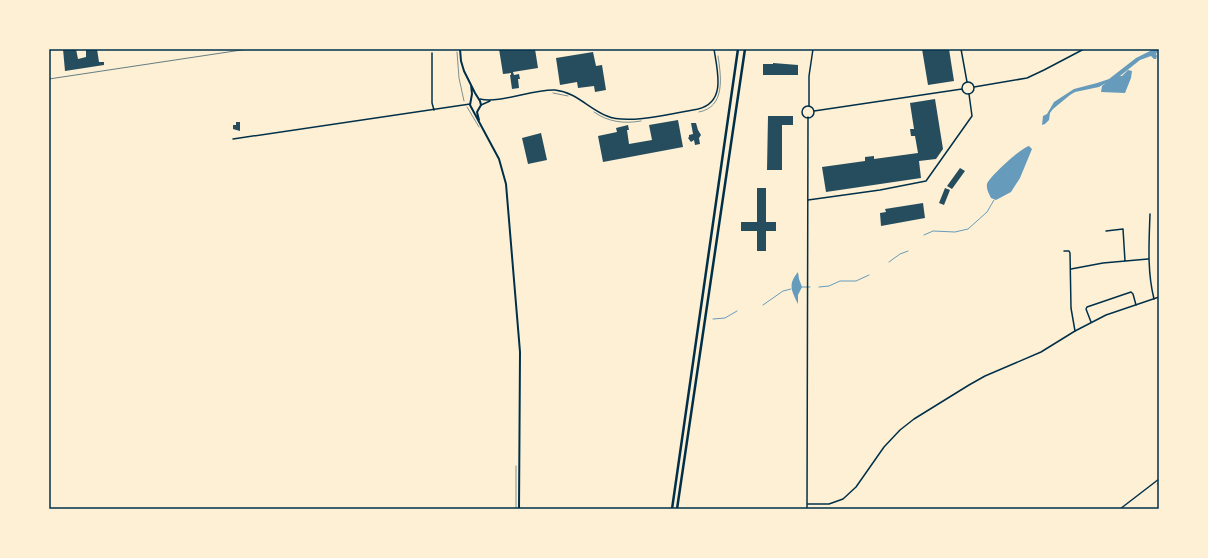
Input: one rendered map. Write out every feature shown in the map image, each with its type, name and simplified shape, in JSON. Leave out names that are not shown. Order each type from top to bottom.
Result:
[{"type":"highway","points":[[672,509],[738,49]]},
{"type":"highway","points":[[678,509],[745,49]]},
{"type":"main road","points":[[459,49],[462,66],[481,102],[478,115],[481,126]]},
{"type":"main road","points":[[471,85],[472,94],[470,104],[494,149],[506,184],[520,352],[519,509]]},
{"type":"main road","points":[[471,99],[478,98]]},
{"type":"main road","points":[[473,108],[479,107]]},
{"type":"street","points":[[479,107],[492,100],[545,90],[560,91],[575,96],[601,114],[623,120],[698,109],[706,107],[710,104],[716,93],[718,79],[714,49]]},
{"type":"street","points":[[809,106],[809,76],[814,49]]},
{"type":"street","points":[[961,49],[967,82]]},
{"type":"street","points":[[974,87],[1027,78],[1084,49]]},
{"type":"street","points":[[432,53],[432,103],[434,110]]},
{"type":"street","points":[[967,82],[971,83],[974,87]]},
{"type":"street","points":[[962,89],[963,84],[967,82]]},
{"type":"street","points":[[969,94],[972,92],[974,87]]},
{"type":"street","points":[[814,111],[962,89]]},
{"type":"street","points":[[962,89],[964,92],[969,94]]},
{"type":"street","points":[[808,200],[880,190],[926,181],[972,116],[969,94]]},
{"type":"street","points":[[478,98],[492,100]]},
{"type":"street","points":[[233,140],[470,104]]},
{"type":"street","points":[[809,106],[812,107],[814,111]]},
{"type":"street","points":[[808,118],[804,116],[803,110],[805,107],[809,106]]},
{"type":"street","points":[[808,118],[813,115],[814,111]]},
{"type":"street","points":[[807,509],[808,118]]},
{"type":"street","points":[[1150,214],[1149,259],[1150,277],[1154,299]]},
{"type":"street","points":[[1106,231],[1123,229],[1124,261]]},
{"type":"street","points":[[1064,251],[1069,251],[1070,253],[1071,308],[1075,331]]},
{"type":"street","points":[[1071,269],[1092,264],[1149,259]]},
{"type":"street","points":[[1091,322],[1086,308],[1087,307],[1131,292],[1136,305]]},
{"type":"street","points":[[807,504],[829,504],[843,499],[856,487],[884,447],[900,430],[914,419],[971,384],[1041,352],[1075,331],[1106,315],[1159,297]]},
{"type":"street","points":[[1120,509],[1159,480]]},
{"type":"path","points":[[459,49],[459,78],[466,105],[481,131]]},
{"type":"path","points":[[697,112],[710,108],[719,96],[721,81],[718,56]]},
{"type":"path","points":[[550,93],[562,94],[571,97]]},
{"type":"path","points":[[592,111],[602,118],[614,122],[624,123],[640,121]]},
{"type":"path","points":[[516,467],[516,509]]},
{"type":"water","points":[[1154,49],[1159,49],[1156,54],[1156,59],[1151,56],[1140,60],[1120,76],[1128,70],[1132,71],[1125,93],[1101,92],[1102,86],[1106,83],[1099,87],[1075,92],[1053,109],[1050,113],[1049,120],[1042,125],[1043,116],[1047,114],[1054,102],[1074,89],[1109,79],[1136,58]]},
{"type":"water","points":[[1029,146],[1032,149],[1020,178],[1011,192],[996,200],[991,198],[987,188],[989,180],[1013,157]]},
{"type":"water","points":[[798,272],[802,287],[798,295],[798,304],[792,291],[792,284]]},
{"type":"building","points":[[63,49],[76,49],[78,59],[86,57],[86,50],[97,49],[99,62],[104,62],[104,65],[65,71]]},
{"type":"building","points":[[499,49],[535,49],[538,68],[513,72],[514,75],[519,74],[519,88],[512,89],[511,73],[503,74]]},
{"type":"building","points":[[922,49],[949,49],[954,81],[928,85]]},
{"type":"building","points":[[593,52],[596,66],[602,65],[606,90],[595,92],[594,86],[578,88],[577,82],[560,85],[556,58]]},
{"type":"building","points":[[773,63],[798,65],[798,75],[763,75],[763,64]]},
{"type":"building","points":[[935,99],[943,149],[936,159],[919,161],[921,178],[826,192],[822,167],[865,161],[865,157],[874,156],[874,159],[918,153],[915,136],[911,136],[910,129],[914,129],[910,103]]},
{"type":"building","points":[[768,116],[793,116],[793,125],[782,125],[782,170],[767,170]]},
{"type":"building","points":[[678,120],[683,147],[603,162],[598,136],[617,132],[616,128],[628,125],[629,130],[627,130],[629,144],[652,140],[649,125]]},
{"type":"building","points":[[236,122],[240,122],[240,131],[233,129],[233,125],[236,125]]},
{"type":"building","points":[[691,123],[696,123],[701,135],[699,138],[700,144],[695,145],[694,140],[691,142],[688,138],[689,135],[693,134]]},
{"type":"building","points":[[541,133],[547,160],[528,164],[522,138]]},
{"type":"building","points":[[960,168],[965,171],[952,189],[947,186]]},
{"type":"building","points":[[757,188],[766,188],[766,222],[776,222],[776,231],[766,231],[766,251],[757,251],[757,231],[741,231],[741,222],[757,222]]},
{"type":"building","points":[[945,188],[950,190],[944,205],[939,203]]},
{"type":"building","points":[[923,203],[925,218],[881,226],[880,213],[886,212],[885,209]]},
{"type":"waterway","points":[[924,235],[933,231],[955,232],[968,229],[987,212],[994,200]]},
{"type":"waterway","points":[[889,262],[900,254],[908,251]]},
{"type":"waterway","points":[[819,287],[829,286],[840,281],[856,281],[869,275]]},
{"type":"waterway","points":[[802,287],[810,287]]},
{"type":"waterway","points":[[763,305],[783,291],[791,289]]},
{"type":"waterway","points":[[713,319],[725,318],[737,311]]},
{"type":"railway","points":[[49,79],[248,49]]}]
